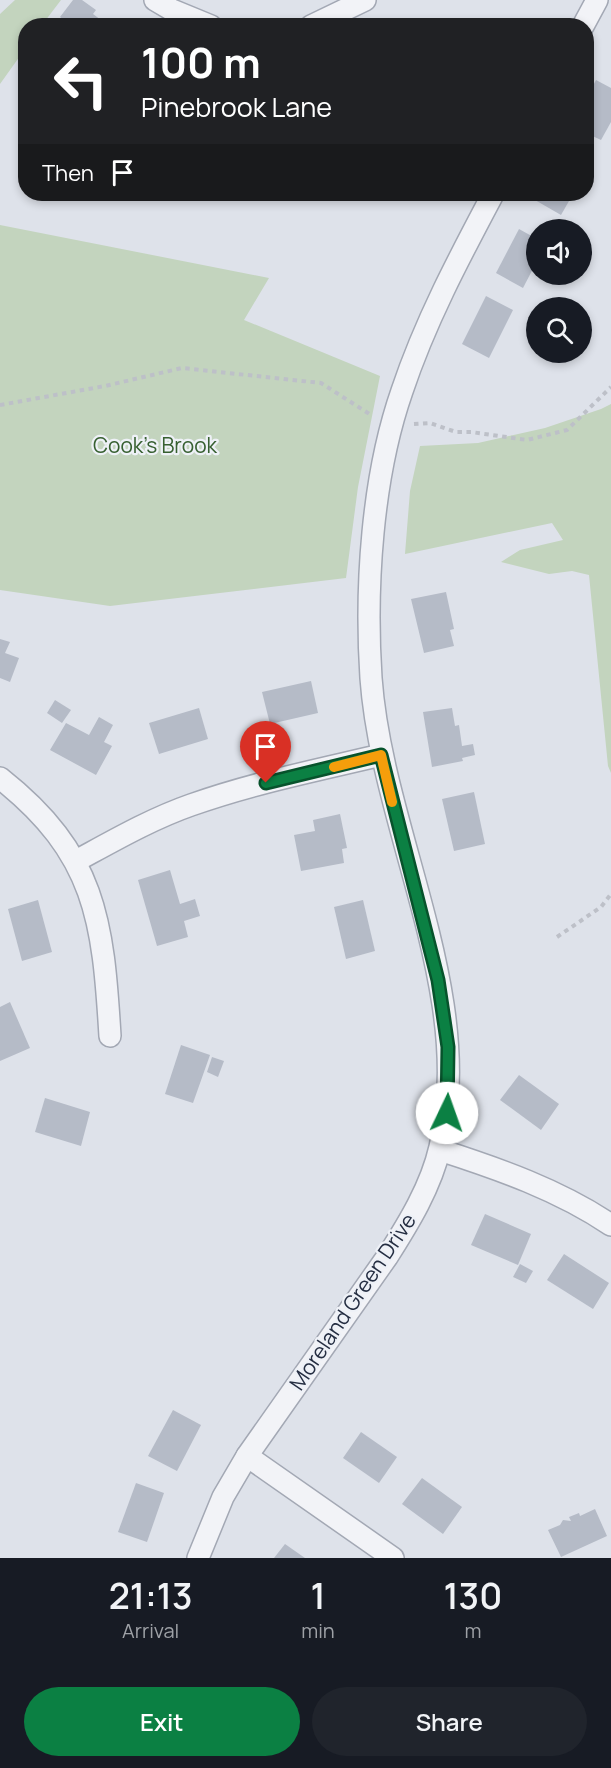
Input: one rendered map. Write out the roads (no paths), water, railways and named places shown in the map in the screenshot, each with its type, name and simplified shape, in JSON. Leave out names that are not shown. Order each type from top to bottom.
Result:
[{"type":"street","points":[[155,0],[191,18]]},
{"type":"street","points":[[328,18],[365,0]]},
{"type":"street","points":[[587,18],[597,0]]},
{"type":"street","name":"Moreland Green Drive","points":[[198,1558],[223,1497],[248,1456],[387,1257],[407,1224],[440,1150],[447,1113],[449,1069],[446,1026],[432,951],[381,755],[371,676],[370,596],[376,516],[392,428],[415,355],[448,280],[488,201]]},
{"type":"street","points":[[76,861],[114,840],[189,805],[257,785],[381,755]]},
{"type":"street","points":[[0,778],[44,818],[63,840],[76,861],[92,900],[99,931],[110,1035]]},
{"type":"street","points":[[440,1150],[538,1185],[611,1225]]},
{"type":"street","points":[[248,1456],[393,1558]]},
{"type":"park label","name":"Cook's Brook","points":[[155,446]]}]
